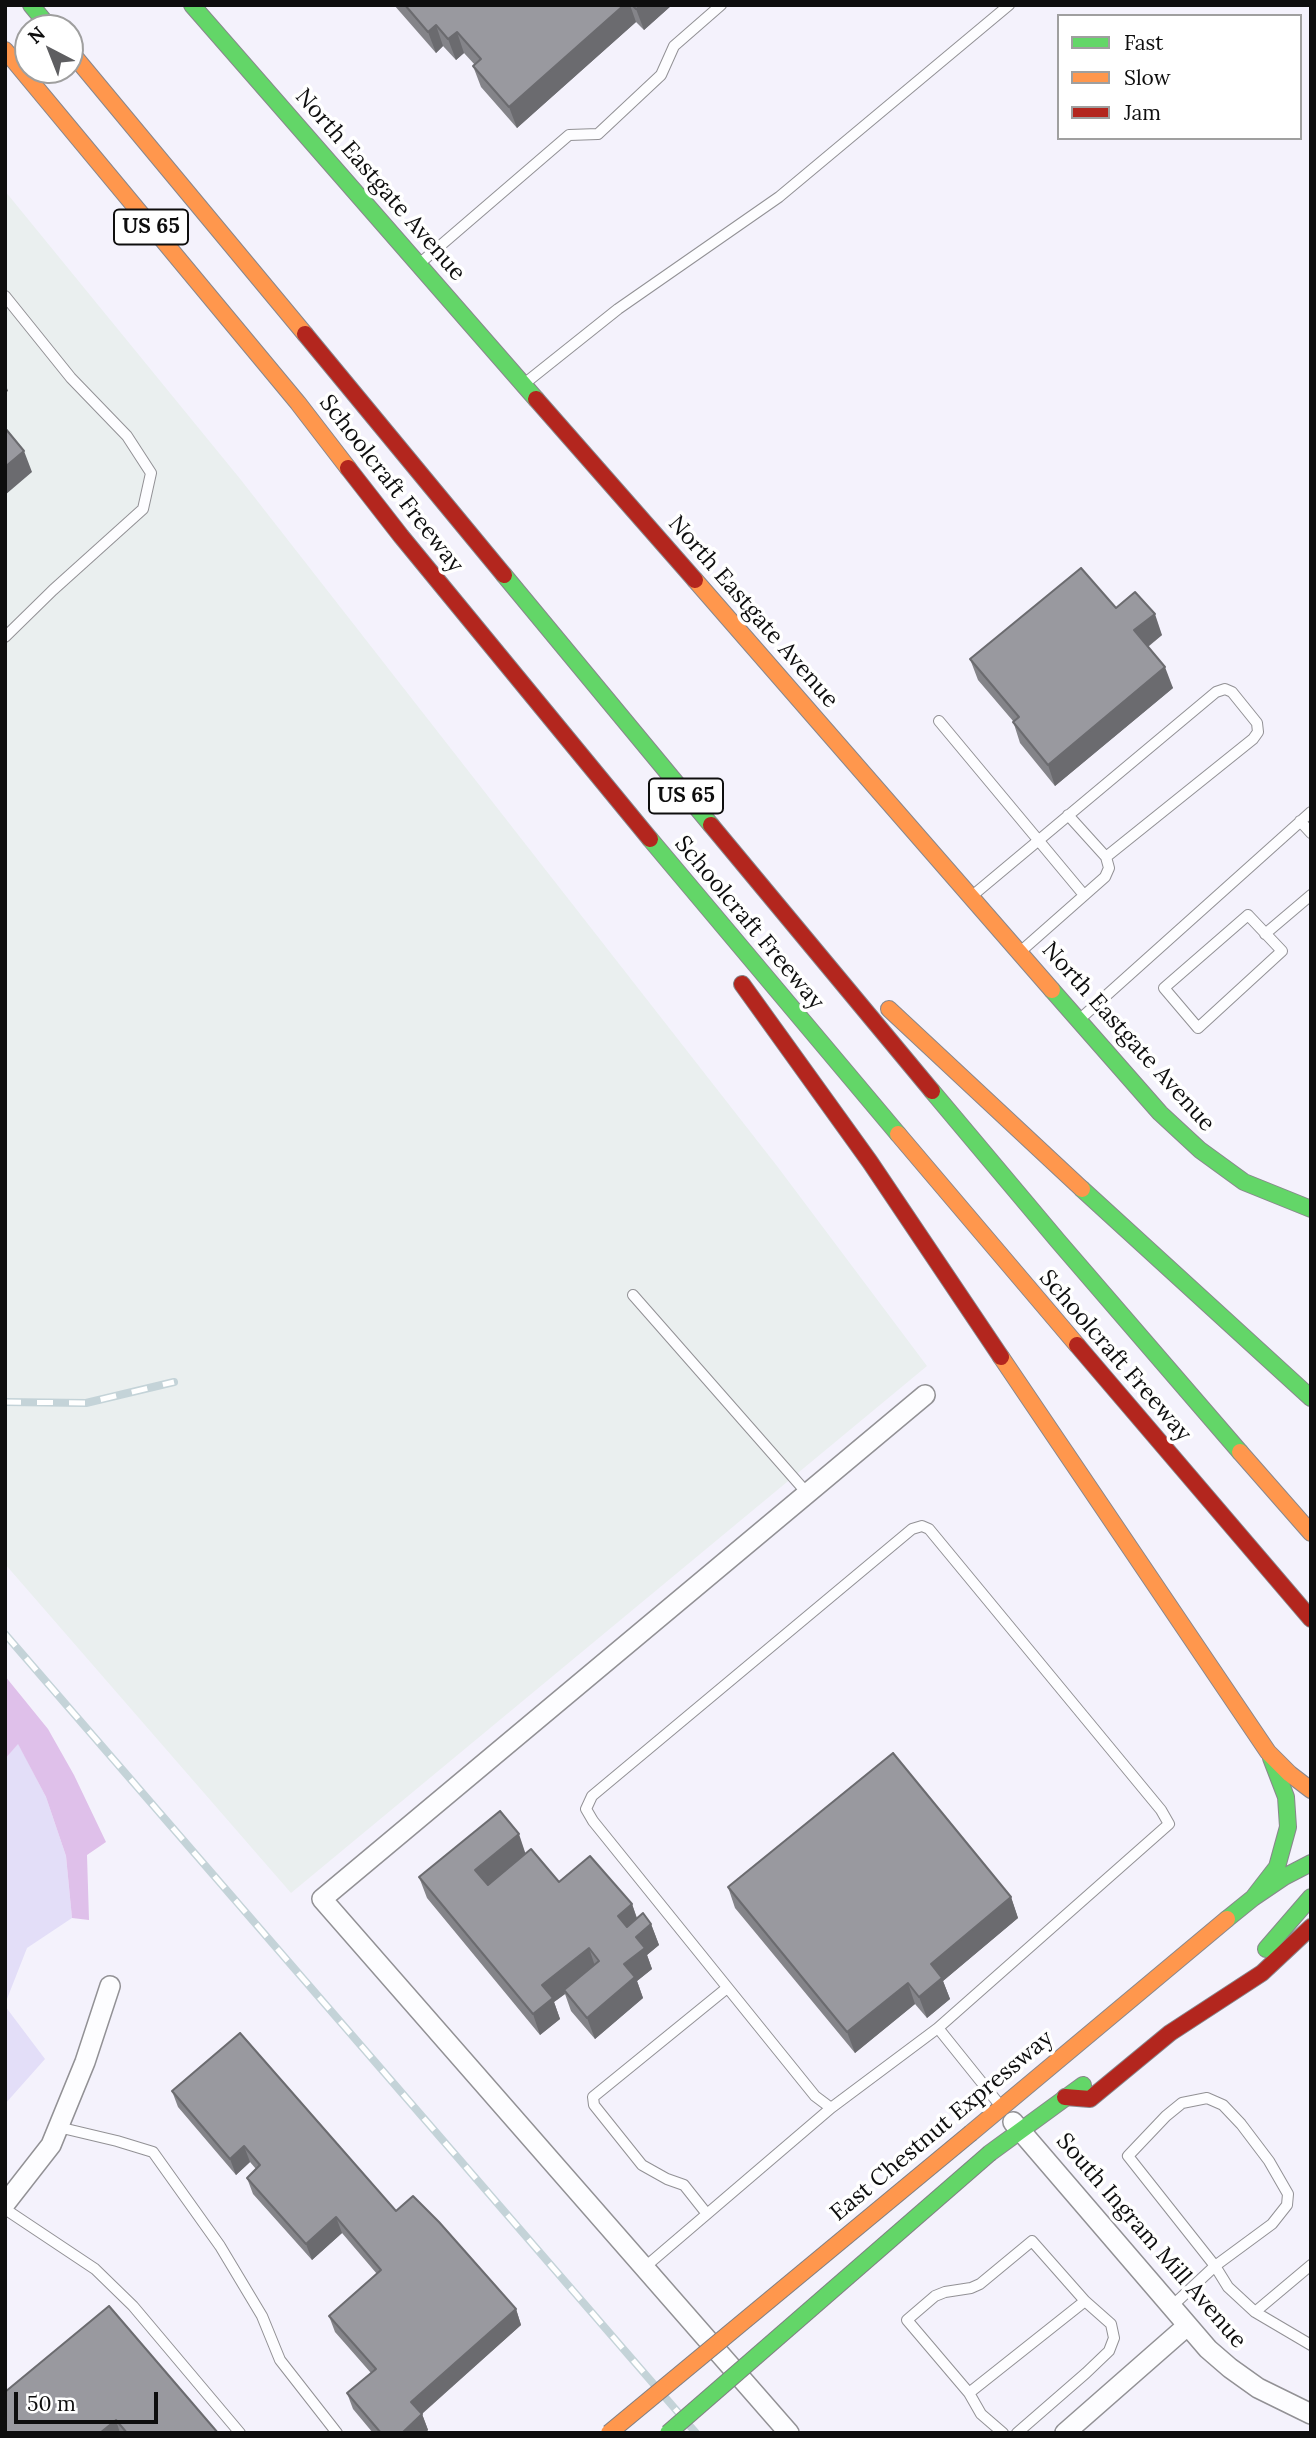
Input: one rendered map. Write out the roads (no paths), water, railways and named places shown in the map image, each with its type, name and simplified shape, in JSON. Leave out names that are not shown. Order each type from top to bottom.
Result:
[{"type":"main road","name":"North Eastgate Avenue","points":[[192,5],[1160,1113],[1200,1150],[1244,1182],[1311,1209]]},
{"type":"main road","name":"Schoolcraft Freeway","points":[[5,51],[298,403],[401,536],[599,778],[1002,1260],[1311,1619]]},
{"type":"main road","name":"Schoolcraft Freeway","points":[[84,68],[1058,1241],[1311,1533]]},
{"type":"main road","points":[[626,724],[852,970]]},
{"type":"main road","points":[[599,778],[621,827]]},
{"type":"main road","points":[[735,975],[878,1173],[1268,1752],[1311,1790]]},
{"type":"main road","points":[[880,999],[985,1101],[1311,1398]]},
{"type":"main road","points":[[1253,1898],[1278,1867],[1288,1827],[1286,1797],[1268,1752]]},
{"type":"main road","name":"East Chestnut Expressway","points":[[608,2433],[1253,1898],[1311,1863]]},
{"type":"main road","points":[[668,2433],[990,2153],[1256,1958],[1311,1897]]},
{"type":"main road","points":[[1065,2097],[1090,2099],[1170,2033],[1262,1973],[1311,1927]]},
{"type":"street","points":[[789,2433],[322,1899],[925,1395]]},
{"type":"street","points":[[5,2204],[51,2145],[85,2062],[110,1986]]},
{"type":"street","name":"South Ingram Mill Avenue","points":[[1002,2107],[1208,2348],[1239,2375],[1274,2398],[1311,2414]]},
{"type":"street","points":[[1065,2433],[1187,2326]]},
{"type":"lane","points":[[419,264],[569,135],[598,134],[661,75],[674,46],[722,5]]},
{"type":"lane","points":[[524,384],[618,309],[779,197],[1009,5]]},
{"type":"lane","points":[[5,296],[71,377],[127,436],[151,473],[143,509],[5,637]]},
{"type":"lane","points":[[971,896],[1216,692],[1225,689],[1232,692],[1257,723],[1258,732],[1106,857]]},
{"type":"lane","points":[[939,721],[1084,895]]},
{"type":"lane","points":[[1079,1020],[1311,812]]},
{"type":"lane","points":[[1020,951],[1105,877],[1109,868],[1106,857],[1068,815]]},
{"type":"lane","points":[[1300,821],[1311,834]]},
{"type":"lane","points":[[1265,934],[1311,895]]},
{"type":"lane","points":[[1248,915],[1265,934],[1282,951],[1198,1028],[1164,988],[1248,915]]},
{"type":"lane","points":[[633,1295],[807,1493]]},
{"type":"lane","points":[[645,2267],[831,2108],[938,2028],[1169,1824],[1161,1810],[929,1529],[922,1526],[912,1529],[592,1796],[586,1809],[815,2096],[831,2108]]},
{"type":"lane","points":[[707,2214],[684,2185],[642,2165],[594,2105],[593,2097],[727,1988]]},
{"type":"lane","points":[[938,2028],[1002,2107]]},
{"type":"lane","points":[[1171,2307],[1215,2266],[1272,2224],[1287,2205],[1288,2194],[1269,2161],[1223,2105],[1207,2098],[1182,2103],[1128,2156],[1215,2266],[1228,2287],[1255,2312],[1311,2345]]},
{"type":"lane","points":[[58,2127],[153,2152],[220,2246],[262,2316],[280,2360],[337,2433]]},
{"type":"lane","points":[[5,2209],[95,2269],[133,2306],[240,2433]]},
{"type":"lane","points":[[1003,2433],[981,2414],[969,2393],[907,2320],[945,2292],[980,2284],[1032,2241],[1111,2325],[1114,2338],[1109,2351],[1017,2433]]},
{"type":"lane","points":[[1255,2312],[1311,2265]]},
{"type":"lane","points":[[969,2393],[1086,2301]]},
{"type":"railway","points":[[5,1402],[86,1403],[174,1382]]},
{"type":"railway","points":[[5,1634],[696,2433]]}]
